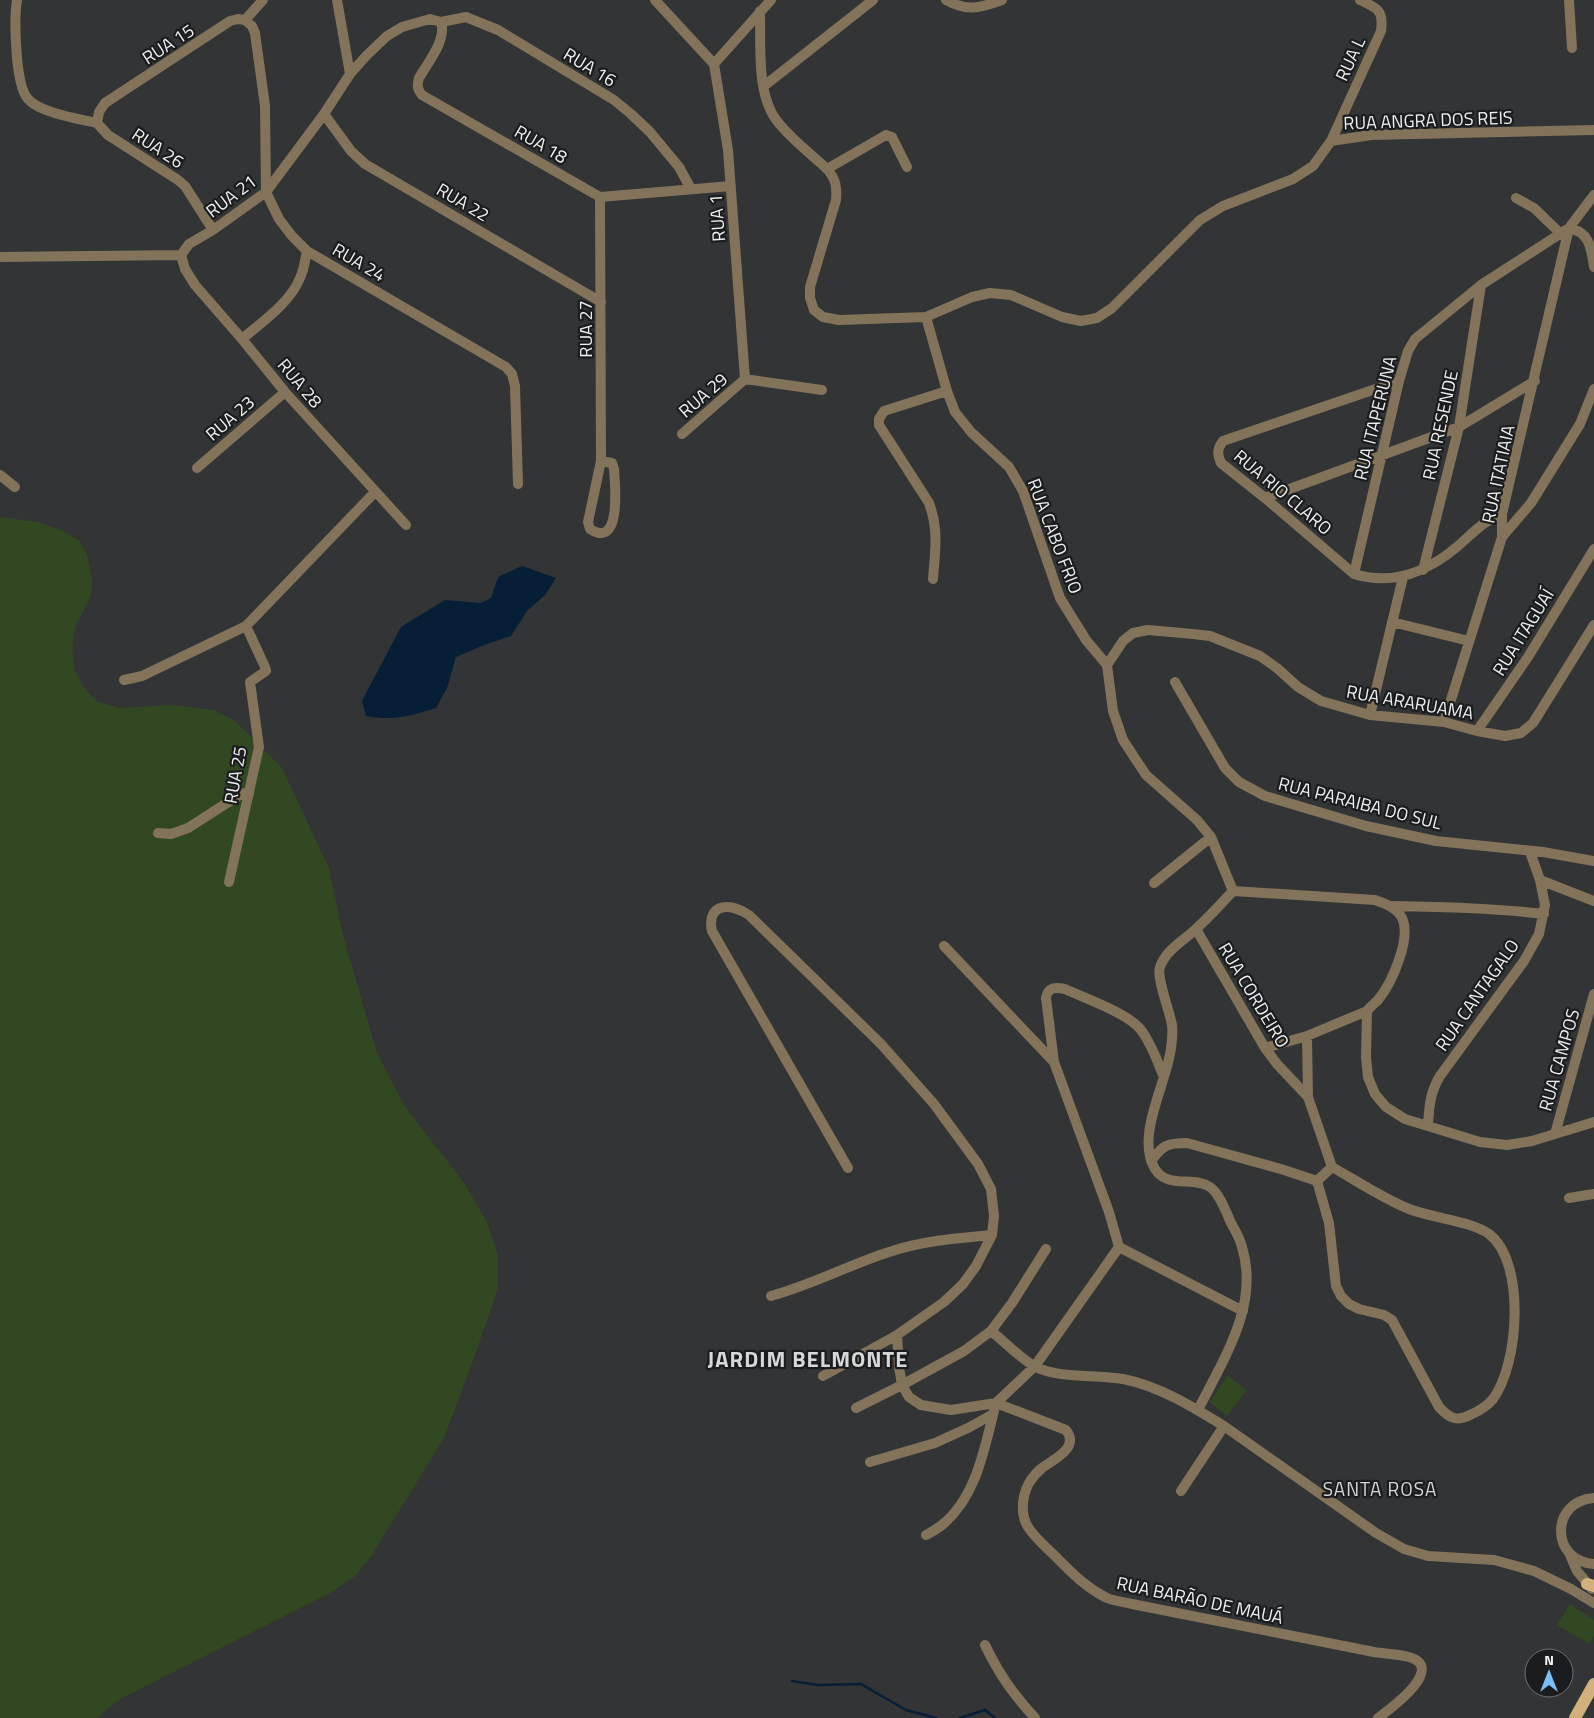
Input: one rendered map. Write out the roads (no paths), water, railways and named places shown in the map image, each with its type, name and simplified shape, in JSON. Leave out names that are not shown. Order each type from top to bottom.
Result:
[{"type":"main road","points":[[1574,1718],[1594,1684]]},
{"type":"street","points":[[17,0],[16,48],[23,92],[29,100],[49,111],[97,123]]},
{"type":"street","points":[[246,20],[263,0]]},
{"type":"street","points":[[337,0],[350,74]]},
{"type":"street","points":[[655,0],[714,64],[771,0]]},
{"type":"street","points":[[764,86],[873,0]]},
{"type":"street","points":[[946,0],[954,5],[969,8],[980,8],[1002,0]]},
{"type":"street","name":"RUA L","points":[[1331,140],[1381,31],[1383,22],[1381,14],[1376,8],[1360,0]]},
{"type":"street","points":[[1569,0],[1572,48]]},
{"type":"street","points":[[760,11],[764,86],[768,104],[776,120],[827,169],[886,135],[892,137],[907,168]]},
{"type":"street","name":"RUA 16","points":[[441,22],[466,17],[481,22],[498,30],[614,100],[650,132],[678,167],[691,190]]},
{"type":"street","name":"RUA 21","points":[[181,254],[189,244],[213,230],[266,192],[324,114],[350,74],[386,36],[402,27],[430,19],[441,22]]},
{"type":"street","name":"RUA 15","points":[[97,123],[99,112],[106,103],[230,21],[246,20]]},
{"type":"street","name":"RUA 24","points":[[246,20],[252,26],[255,33],[265,106],[266,192],[279,219],[307,251],[506,367],[512,374],[514,386],[518,484]]},
{"type":"street","name":"RUA 18","points":[[441,22],[443,27],[441,38],[419,78],[418,90],[600,197]]},
{"type":"street","name":"RUA 1","points":[[714,64],[728,150],[745,379]]},
{"type":"street","name":"RUA 22","points":[[324,114],[351,151],[365,164],[601,302]]},
{"type":"street","name":"RUA 26","points":[[97,123],[108,135],[178,180],[213,230]]},
{"type":"street","name":"RUA ANGRA DOS REIS","points":[[827,169],[834,177],[837,188],[836,200],[810,287],[810,298],[814,310],[823,318],[839,320],[926,317],[972,297],[990,293],[1012,295],[1062,317],[1081,321],[1097,318],[1112,308],[1200,220],[1223,206],[1293,179],[1313,166],[1331,140],[1371,135],[1594,130]]},
{"type":"street","points":[[600,197],[731,186]]},
{"type":"street","name":"RUA ITAPERUNA","points":[[1354,574],[1399,381],[1408,351],[1415,339],[1481,285],[1564,230],[1594,195]]},
{"type":"street","name":"RUA 27","points":[[600,197],[601,461],[588,522],[590,529],[596,533],[603,533],[609,529],[613,521],[615,508],[614,469],[612,463],[601,461]]},
{"type":"street","points":[[1516,198],[1534,208],[1564,230],[1577,229],[1583,232],[1591,249],[1594,267]]},
{"type":"street","name":"RUA ITATIAIA","points":[[1444,722],[1502,538],[1502,514],[1534,381],[1564,230]]},
{"type":"street","points":[[242,338],[282,304],[293,292],[300,278],[307,251]]},
{"type":"street","points":[[0,257],[181,254]]},
{"type":"street","name":"RUA 28","points":[[181,254],[185,269],[195,285],[242,338],[285,392],[406,525]]},
{"type":"street","name":"RUA RESENDE","points":[[1423,570],[1459,427],[1481,285]]},
{"type":"street","name":"RUA CABO FRIO","points":[[926,317],[947,391],[955,412],[970,432],[1009,467],[1023,491],[1060,598],[1086,640],[1107,665]]},
{"type":"street","points":[[745,379],[822,390]]},
{"type":"street","name":"RUA 29","points":[[682,434],[745,379]]},
{"type":"street","name":"RUA RIO CLARO","points":[[1399,381],[1223,441],[1218,448],[1218,456],[1221,463],[1354,574],[1368,578],[1387,579],[1403,577],[1423,570],[1456,547],[1485,522],[1502,514]]},
{"type":"street","points":[[1265,498],[1459,427],[1534,381]]},
{"type":"street","points":[[1502,538],[1531,503],[1580,424],[1594,389]]},
{"type":"street","points":[[933,579],[937,533],[934,517],[929,503],[879,425],[878,419],[884,411],[947,391]]},
{"type":"street","name":"RUA 23","points":[[197,468],[285,392]]},
{"type":"street","points":[[0,475],[15,487]]},
{"type":"street","points":[[124,680],[142,676],[246,626],[374,492]]},
{"type":"street","name":"RUA ITAGUAÍ","points":[[1478,731],[1528,657],[1594,549]]},
{"type":"street","points":[[1370,715],[1403,577]]},
{"type":"street","points":[[1392,622],[1469,641]]},
{"type":"street","name":"RUA ARARUAMA","points":[[1107,665],[1123,642],[1133,633],[1148,630],[1210,636],[1260,656],[1298,687],[1321,701],[1370,715],[1444,722],[1504,736],[1521,733],[1533,723],[1594,625]]},
{"type":"street","name":"RUA 25","points":[[229,882],[259,747],[250,682],[266,671],[246,626]]},
{"type":"street","points":[[1107,665],[1113,712],[1123,740],[1146,775],[1197,820],[1211,837],[1233,891]]},
{"type":"street","name":"RUA PARAIBA DO SUL","points":[[1175,682],[1225,768],[1239,782],[1265,796],[1366,826],[1427,839],[1543,852],[1594,861]]},
{"type":"street","points":[[158,833],[171,834],[188,828],[241,794],[250,794]]},
{"type":"street","points":[[1154,883],[1211,837]]},
{"type":"street","name":"RUA CANTAGALO","points":[[1428,1126],[1433,1087],[1524,961],[1539,934],[1545,905],[1540,880],[1530,852]]},
{"type":"street","points":[[1540,880],[1594,900]]},
{"type":"street","points":[[1198,1410],[1238,1331],[1243,1312],[1246,1265],[1242,1245],[1211,1187],[1200,1183],[1168,1180],[1160,1176],[1151,1161],[1149,1130],[1171,1050],[1172,1027],[1159,970],[1164,958],[1233,891],[1375,900],[1391,906],[1458,907],[1544,914]]},
{"type":"street","points":[[1265,1048],[1307,1036],[1367,1011],[1379,999],[1391,977],[1405,942],[1405,928],[1401,916],[1391,906]]},
{"type":"street","points":[[823,1376],[897,1335],[944,1302],[963,1284],[976,1266],[992,1235],[994,1216],[991,1189],[978,1164],[934,1104],[881,1044],[750,915],[740,908],[729,907],[719,909],[713,913],[710,922],[712,931],[848,1168]]},
{"type":"street","name":"RUA CORDEIRO","points":[[1196,929],[1265,1048],[1276,1064],[1308,1097]]},
{"type":"street","points":[[944,946],[1054,1062]]},
{"type":"street","points":[[1163,1075],[1152,1047],[1140,1028],[1118,1013],[1058,988],[1051,989],[1047,993],[1054,1062],[1109,1212],[1119,1247],[1243,1312]]},
{"type":"street","name":"RUA CAMPOS","points":[[1555,1134],[1594,994]]},
{"type":"street","points":[[1367,1011],[1366,1057],[1368,1077],[1375,1094],[1386,1107],[1405,1119],[1480,1142],[1507,1145],[1532,1141],[1594,1122]]},
{"type":"street","name":"RUA CORDEIRO","points":[[1307,1036],[1308,1097],[1332,1167]]},
{"type":"street","points":[[1151,1161],[1165,1145],[1187,1143],[1282,1169],[1317,1181]]},
{"type":"street","points":[[1332,1167],[1408,1208],[1432,1216],[1472,1225],[1488,1234],[1502,1248],[1511,1272],[1514,1342],[1502,1384],[1493,1399],[1483,1408],[1466,1417],[1457,1419],[1448,1416],[1439,1407],[1392,1320],[1384,1315],[1359,1309],[1348,1304],[1341,1296],[1336,1286],[1329,1223],[1317,1181],[1332,1167]]},
{"type":"street","points":[[1570,1198],[1594,1194]]},
{"type":"street","points":[[771,1296],[799,1289],[853,1265],[889,1252],[947,1239],[992,1235]]},
{"type":"street","points":[[926,1535],[942,1525],[958,1508],[970,1488],[979,1465],[996,1403],[1035,1366],[1119,1247]]},
{"type":"street","points":[[856,1408],[964,1351],[991,1331],[1012,1303],[1046,1249]]},
{"type":"street","points":[[991,1331],[1035,1366],[1050,1372],[1098,1376],[1142,1384],[1198,1410],[1224,1426],[1376,1533],[1404,1549],[1428,1556],[1494,1560],[1534,1572],[1571,1589],[1594,1603]]},
{"type":"street","points":[[897,1335],[902,1385],[909,1397],[921,1405],[951,1410],[996,1403]]},
{"type":"street","name":"RUA BARÃO DE MAUÁ","points":[[996,1403],[1066,1430],[1070,1435],[1069,1447],[1040,1470],[1030,1482],[1024,1496],[1023,1511],[1028,1526],[1040,1542],[1085,1586],[1108,1599],[1374,1652],[1410,1657],[1418,1661],[1422,1668],[1421,1676],[1416,1686],[1378,1718]]},
{"type":"street","points":[[870,1462],[936,1443],[993,1414]]},
{"type":"street","points":[[1181,1491],[1224,1426]]},
{"type":"street","points":[[1592,1587],[1577,1571],[1562,1542],[1560,1531],[1562,1520],[1576,1503],[1594,1498]]},
{"type":"street","points":[[1568,1552],[1576,1559],[1594,1564]]},
{"type":"street","points":[[985,1644],[998,1671],[1035,1718]]},
{"type":"water","points":[[522,566],[556,578],[545,595],[527,611],[511,636],[456,657],[447,688],[436,708],[402,717],[366,716],[362,701],[401,627],[445,600],[481,603],[491,598],[498,577]]},
{"type":"waterway","points":[[792,1681],[818,1685],[861,1684],[906,1710],[936,1718]]},
{"type":"waterway","points":[[960,1718],[985,1710],[995,1718]]},
{"type":"district","name":"JARDIM BELMONTE","points":[[808,1359]]},
{"type":"district","name":"SANTA ROSA","points":[[1380,1488]]}]
